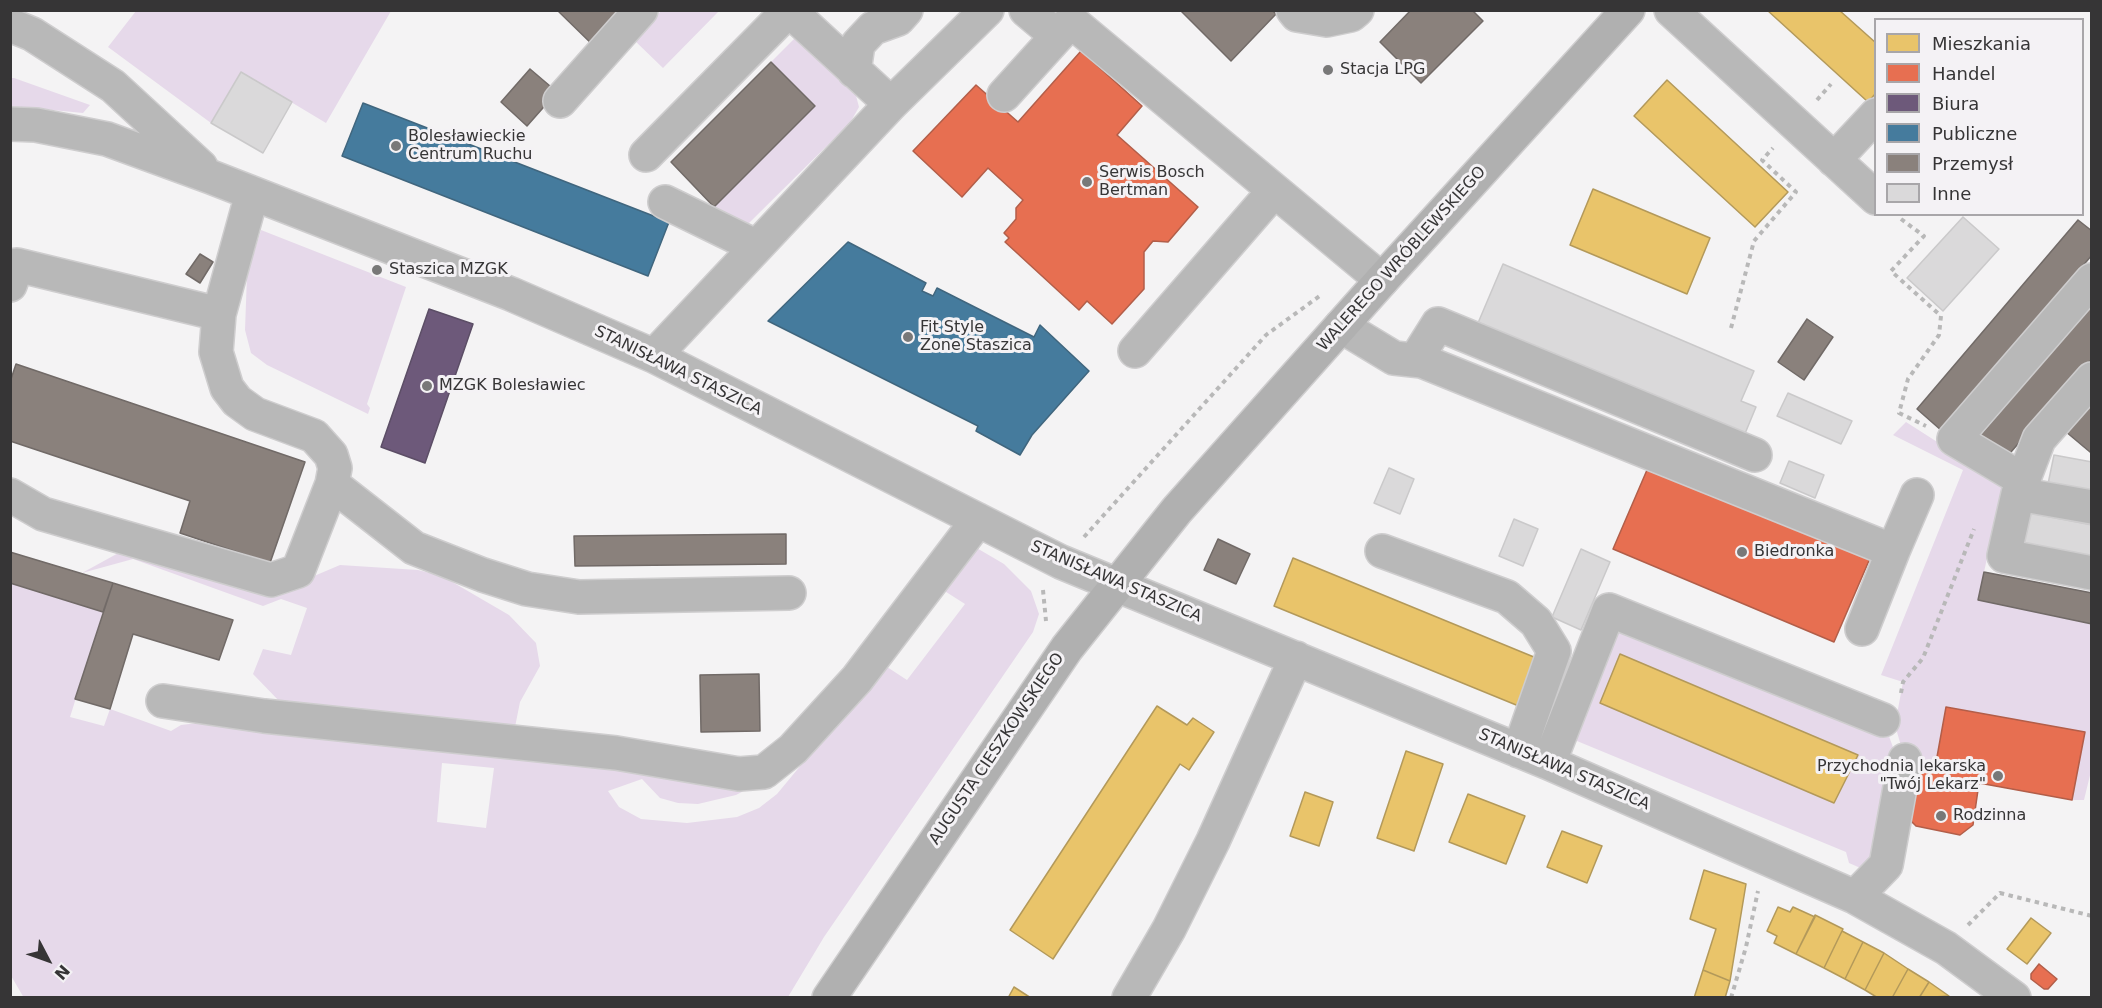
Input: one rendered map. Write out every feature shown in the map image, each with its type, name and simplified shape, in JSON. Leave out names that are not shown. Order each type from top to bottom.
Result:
[{"type":"main road","name":"WALEREGO WRÓBLEWSKIEGO","points":[[1177,510],[1382,280],[1628,10]]},
{"type":"main road","name":"AUGUSTA CIESZKOWSKIEGO","points":[[829,998],[1060,657],[1177,510]]},
{"type":"street","points":[[560,101],[641,10]]},
{"type":"street","points":[[646,155],[789,10],[891,104]]},
{"type":"street","points":[[854,71],[858,44],[873,28],[898,19],[906,10]]},
{"type":"street","points":[[1026,10],[1057,36]]},
{"type":"street","points":[[1293,10],[1298,15],[1327,20],[1351,15],[1357,10]]},
{"type":"street","points":[[1671,10],[1874,197]]},
{"type":"street","points":[[654,356],[755,246],[981,12]]},
{"type":"street","points":[[1004,95],[1071,21],[1382,280]]},
{"type":"street","name":"STANISŁAWA STASZICA","points":[[10,26],[32,34],[114,86],[211,177]]},
{"type":"street","points":[[107,139],[114,86]]},
{"type":"street","points":[[1834,160],[1874,116]]},
{"type":"street","name":"STANISŁAWA STASZICA","points":[[10,124],[36,125],[107,139],[511,294],[654,356],[1061,562],[1549,763],[1855,897],[1946,948],[2014,998]]},
{"type":"street","points":[[1135,351],[1274,191]]},
{"type":"street","points":[[10,495],[43,514],[271,580],[298,572],[332,484],[334,468],[326,447],[314,436],[255,414],[237,401],[227,388],[216,352],[219,314],[252,194]]},
{"type":"street","points":[[665,202],[755,246]]},
{"type":"street","points":[[10,285],[17,265],[219,314]]},
{"type":"street","points":[[2091,280],[1954,439],[2020,487],[2091,507]]},
{"type":"street","points":[[1416,359],[1438,324],[1755,455]]},
{"type":"street","points":[[1341,326],[1394,358],[1416,359],[1893,551]]},
{"type":"street","points":[[2091,379],[2039,439],[2020,487],[2004,556],[2091,573]]},
{"type":"street","points":[[332,484],[414,548],[527,590],[579,597],[789,593]]},
{"type":"street","points":[[1862,629],[1917,495]]},
{"type":"street","points":[[163,701],[264,716],[616,753],[739,774],[764,772],[793,749],[857,679],[978,520]]},
{"type":"street","points":[[1382,551],[1507,597],[1536,622],[1554,651],[1519,751]]},
{"type":"street","points":[[1549,763],[1609,610],[1891,712]]},
{"type":"street","points":[[1129,998],[1169,929],[1214,842],[1296,658]]},
{"type":"street","points":[[1855,897],[1886,865],[1905,760]]},
{"type":"path","points":[[1731,328],[1754,241],[1796,192],[1762,160],[1831,84]]},
{"type":"path","points":[[1898,216],[1924,236],[1892,271],[1941,316],[1939,335],[1908,379],[1899,413],[1954,439]]},
{"type":"path","points":[[1891,712],[1903,682],[1923,658],[1977,520]]},
{"type":"path","points":[[1731,998],[1746,947],[1760,883]]},
{"type":"path","points":[[1966,927],[2000,893],[2091,916]]},
{"type":"shaded area","points":[[136,11],[391,11],[326,123],[241,72],[211,123],[108,47]]},
{"type":"shaded area","points":[[661,11],[719,11],[663,68],[633,39]]},
{"type":"shaded area","points":[[797,36],[855,92],[859,107],[850,123],[748,224],[714,207],[815,106],[771,62]]},
{"type":"shaded area","points":[[11,78],[90,105],[83,113],[11,106]]},
{"type":"shaded area","points":[[261,230],[406,287],[367,404],[370,408],[368,414],[267,365],[251,353],[245,330],[247,275]]},
{"type":"shaded area","points":[[1906,422],[2003,484],[1978,600],[2091,624],[2092,767],[2084,800],[2072,800],[2084,732],[1947,707],[1936,763],[1905,760],[1895,725],[1903,682],[1881,675],[1963,470],[1893,435]]},
{"type":"shaded area","points":[[975,547],[1004,564],[1031,591],[1039,614],[1033,632],[824,937],[788,997],[24,998],[10,974],[10,583],[103,612],[70,717],[104,726],[110,709],[171,731],[181,725],[205,722],[759,783],[736,795],[698,804],[678,803],[660,798],[642,779],[608,791],[619,807],[641,819],[687,823],[737,817],[759,808],[777,794],[884,665],[907,680],[965,604],[943,590]],"holes":[[[442,763],[494,768],[486,828],[437,822]]]},
{"type":"shaded area","points":[[122,551],[300,582],[340,565],[418,570],[442,576],[509,615],[536,643],[540,666],[520,702],[514,732],[281,703],[253,674],[263,649],[291,655],[307,608],[281,599],[263,606],[133,559],[82,573]]},
{"type":"shaded area","points":[[1614,612],[1883,720],[1897,758],[1884,828],[1865,870],[1849,863],[1846,852],[1560,734]]},
{"type":"building: Mieszkania","points":[[1767,10],[1839,10],[1874,41],[1874,95],[1868,102]]},
{"type":"building: Mieszkania","points":[[1667,80],[1788,192],[1755,227],[1634,116]]},
{"type":"building: Mieszkania","points":[[1593,189],[1710,238],[1687,294],[1570,245]]},
{"type":"building: Mieszkania","points":[[1293,558],[1546,662],[1526,709],[1274,606]]},
{"type":"building: Mieszkania","points":[[1620,654],[1858,755],[1834,803],[1600,703]]},
{"type":"building: Mieszkania","points":[[1157,706],[1187,725],[1193,718],[1214,732],[1189,770],[1180,764],[1053,959],[1010,930]]},
{"type":"building: Mieszkania","points":[[1406,751],[1443,764],[1414,851],[1377,838]]},
{"type":"building: Mieszkania","points":[[1305,792],[1333,802],[1319,846],[1290,836]]},
{"type":"building: Mieszkania","points":[[1468,794],[1525,816],[1506,864],[1449,842]]},
{"type":"building: Mieszkania","points":[[1562,831],[1602,846],[1587,883],[1547,867]]},
{"type":"building: Mieszkania","points":[[1704,870],[1746,884],[1730,981],[1703,970],[1716,929],[1690,919]]},
{"type":"building: Mieszkania","points":[[1778,907],[1790,912],[1793,907],[1815,917],[1796,954],[1774,943],[1777,936],[1767,931]]},
{"type":"building: Mieszkania","points":[[1815,915],[1843,929],[1824,968],[1796,954]]},
{"type":"building: Mieszkania","points":[[2031,918],[2051,933],[2027,964],[2007,949]]},
{"type":"building: Mieszkania","points":[[1842,931],[1863,942],[1845,979],[1824,968]]},
{"type":"building: Mieszkania","points":[[1863,942],[1884,953],[1865,990],[1845,979]]},
{"type":"building: Mieszkania","points":[[1884,953],[1908,969],[1892,998],[1878,998],[1865,990]]},
{"type":"building: Mieszkania","points":[[1908,969],[1929,982],[1919,998],[1892,998]]},
{"type":"building: Mieszkania","points":[[1703,970],[1730,981],[1725,998],[1694,998]]},
{"type":"building: Mieszkania","points":[[1929,982],[1949,996],[1919,998]]},
{"type":"building: Mieszkania","points":[[1014,987],[1031,998],[1008,998]]},
{"type":"building: Handel","name":"Serwis Bosch Bertman","points":[[1081,51],[1142,106],[1117,135],[1198,207],[1168,242],[1153,241],[1144,252],[1144,289],[1112,324],[1087,301],[1079,310],[1005,242],[1009,238],[1004,233],[1016,219],[1016,208],[1023,200],[988,168],[962,197],[913,151],[976,85],[1018,122]]},
{"type":"building: Handel","name":"Biedronka","points":[[1650,463],[1871,556],[1834,642],[1613,549]]},
{"type":"building: Handel","name":"Przychodnia lekarska \"Twój Lekarz\"","points":[[1946,707],[2085,732],[2072,800],[1979,783],[1973,825],[1960,835],[1916,826],[1907,817],[1912,786],[1918,788],[1922,766],[1935,768]]},
{"type":"building: Handel","points":[[2039,964],[2057,979],[2048,989],[2044,989],[2031,979],[2031,974]]},
{"type":"building: Biura","name":"MZGK Bolesławiec","points":[[429,309],[473,324],[425,463],[381,447]]},
{"type":"building: Publiczne","name":"Bolesławieckie Centrum Ruchu","points":[[363,103],[669,222],[648,276],[342,156]]},
{"type":"building: Publiczne","points":[[848,242],[926,283],[922,291],[933,296],[937,288],[1034,337],[1040,325],[1089,371],[1032,435],[1020,455],[976,431],[978,426],[768,321]]},
{"type":"building: Przemysł","points":[[557,10],[635,10],[598,50]]},
{"type":"building: Przemysł","points":[[1180,10],[1272,10],[1276,14],[1231,61]]},
{"type":"building: Przemysł","points":[[1411,10],[1472,10],[1483,21],[1421,83],[1380,42]]},
{"type":"building: Przemysł","points":[[771,62],[815,106],[714,207],[671,162]]},
{"type":"building: Przemysł","points":[[530,69],[557,92],[527,126],[501,102]]},
{"type":"building: Przemysł","points":[[2078,220],[2092,231],[2092,255],[1942,431],[1917,409]]},
{"type":"building: Przemysł","points":[[200,254],[213,262],[200,283],[186,274]]},
{"type":"building: Przemysł","points":[[2092,304],[2092,359],[2004,460],[1978,438]]},
{"type":"building: Przemysł","points":[[1807,319],[1833,337],[1804,380],[1778,362]]},
{"type":"building: Przemysł","points":[[16,364],[305,462],[270,563],[180,533],[190,501],[10,441],[10,382]]},
{"type":"building: Przemysł","points":[[2092,400],[2092,450],[2090,452],[2065,431]]},
{"type":"building: Przemysł","points":[[786,534],[786,564],[575,566],[574,536]]},
{"type":"building: Przemysł","points":[[1218,539],[1250,554],[1236,584],[1204,570]]},
{"type":"building: Przemysł","points":[[10,552],[113,583],[103,612],[10,583]]},
{"type":"building: Przemysł","points":[[1984,572],[2092,593],[2092,624],[1978,600]]},
{"type":"building: Przemysł","points":[[113,583],[233,620],[219,660],[133,634],[110,709],[75,699]]},
{"type":"building: Przemysł","points":[[759,674],[760,731],[701,732],[700,675]]},
{"type":"building: Inne","points":[[241,72],[292,102],[263,153],[211,123]]},
{"type":"building: Inne","points":[[1963,217],[1999,249],[1943,311],[1907,278]]},
{"type":"building: Inne","points":[[1503,264],[1754,371],[1741,401],[1756,407],[1744,436],[1478,323]]},
{"type":"building: Inne","points":[[1788,393],[1852,421],[1841,444],[1777,416]]},
{"type":"building: Inne","points":[[2054,455],[2092,462],[2092,493],[2048,484]]},
{"type":"building: Inne","points":[[1789,461],[1824,475],[1815,498],[1780,483]]},
{"type":"building: Inne","points":[[1389,468],[1414,479],[1400,514],[1374,503]]},
{"type":"building: Inne","points":[[2025,512],[2092,525],[2092,559],[2019,545]]},
{"type":"building: Inne","points":[[1514,519],[1538,529],[1523,566],[1499,556]]},
{"type":"building: Inne","points":[[1581,549],[1610,562],[1581,630],[1552,617]]},
{"type":"place","name":"Stacja LPG","points":[[1328,70]]},
{"type":"place","name":"Bolesławieckie Centrum Ruchu","points":[[396,146]]},
{"type":"place","name":"Serwis Bosch Bertman","points":[[1087,182]]},
{"type":"place","name":"Staszica MZGK","points":[[377,270]]},
{"type":"place","name":"Fit Style Zone Staszica","points":[[908,337]]},
{"type":"place","name":"MZGK Bolesławiec","points":[[427,386]]},
{"type":"place","name":"Biedronka","points":[[1742,552]]},
{"type":"place","name":"Przychodnia lekarska \"Twój Lekarz\"","points":[[1998,776]]},
{"type":"place","name":"Rodzinna","points":[[1941,816]]}]
